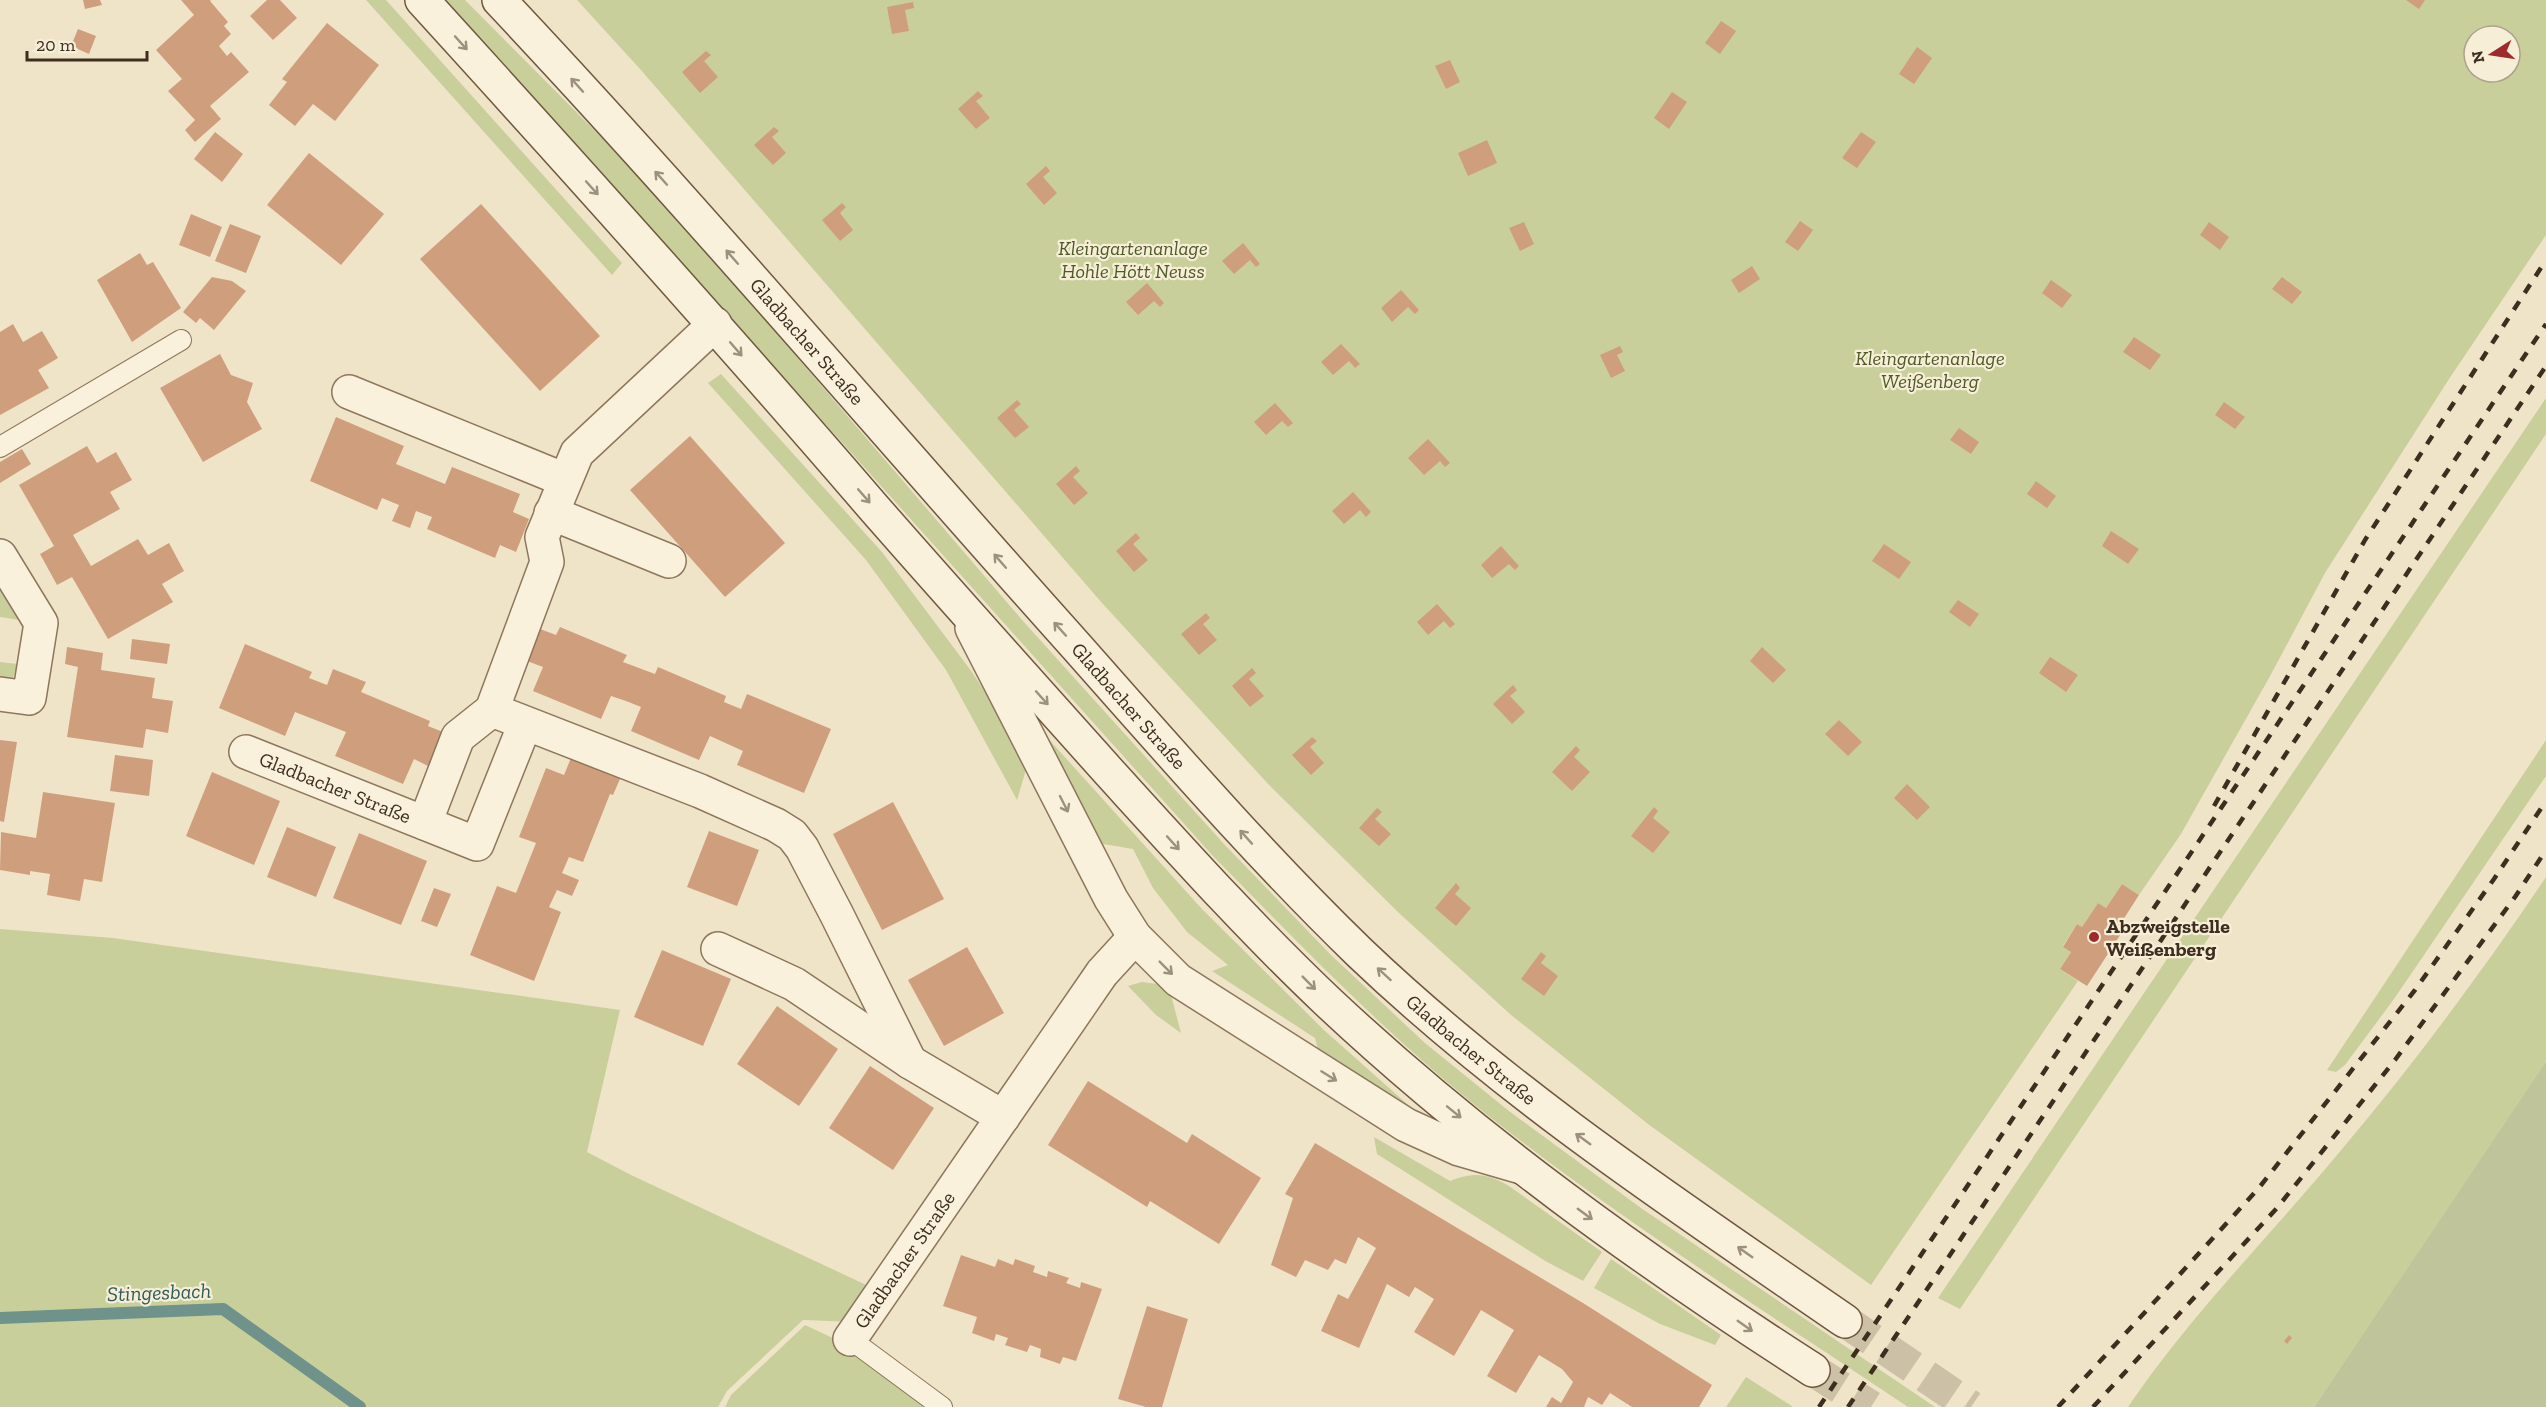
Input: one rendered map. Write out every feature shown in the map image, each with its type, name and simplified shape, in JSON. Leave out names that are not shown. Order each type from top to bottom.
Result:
[{"type":"main road","points":[[422,0],[715,324],[961,608],[1234,909],[1327,1001],[1421,1085],[1521,1167],[1618,1238],[1813,1370]]},
{"type":"main road","name":"Gladbacher Straße","points":[[499,0],[708,230],[1261,854],[1361,954],[1442,1027],[1534,1103],[1630,1173],[1845,1321]]},
{"type":"main road","points":[[715,324],[577,453],[542,537],[548,562],[492,710],[700,791],[776,825],[792,835],[802,848],[837,915],[910,1062]]},
{"type":"main road","points":[[349,392],[565,480]]},
{"type":"main road","points":[[551,513],[669,561]]},
{"type":"main road","points":[[0,556],[41,623],[29,698],[0,694]]},
{"type":"main road","points":[[961,608],[1111,899],[1135,938],[1178,980],[1406,1125],[1459,1149],[1521,1167]]},
{"type":"main road","name":"Gladbacher Straße","points":[[424,823],[458,737],[492,710]]},
{"type":"main road","name":"Gladbacher Straße","points":[[246,752],[477,844],[525,724]]},
{"type":"main road","name":"Gladbacher Straße","points":[[850,1339],[1102,973],[1135,938]]},
{"type":"main road","points":[[718,949],[794,984],[910,1062],[1003,1117]]},
{"type":"lane","points":[[0,447],[181,340]]},
{"type":"lane","name":"Gladbacher Straße","points":[[850,1339],[942,1407]]},
{"type":"green space","points":[[366,0],[386,0],[622,263],[612,275]]},
{"type":"green space","points":[[445,0],[465,0],[624,160],[707,252],[1023,621],[1224,844],[1331,955],[1425,1043],[1509,1111],[1641,1208],[1935,1407],[1908,1407],[1602,1201],[1465,1097],[1353,997],[1212,855]]},
{"type":"green space","points":[[577,0],[2546,0],[2546,235],[2449,379],[2325,573],[2181,834],[2139,895],[2122,884],[2106,908],[2098,903],[2082,927],[2077,924],[2063,946],[2071,952],[2060,969],[2078,981],[1871,1285],[1648,1124],[1511,1015],[1400,914],[1270,786],[1102,603],[640,69]]},
{"type":"green space","points":[[721,374],[882,552],[972,672],[1029,760],[1017,800],[946,670],[866,560],[708,383]]},
{"type":"green space","points":[[2546,398],[2546,434],[1960,1309],[1938,1298]]},
{"type":"green space","points":[[0,572],[25,621],[0,617]]},
{"type":"green space","points":[[0,662],[18,664],[13,678],[0,678]]},
{"type":"green space","points":[[1035,724],[1202,909],[1324,1030],[1415,1111],[1321,1061],[1315,1038],[1212,971],[1228,965],[1187,932],[1153,888],[1133,849],[1097,843]]},
{"type":"green space","points":[[2546,740],[2546,776],[2394,999],[2345,1065],[2336,1072],[2327,1070]]},
{"type":"green space","points":[[2546,877],[2546,1061],[2314,1407],[2128,1407],[2205,1307],[2315,1181],[2396,1083],[2498,947]]},
{"type":"green space","points":[[0,929],[113,938],[620,1010],[587,1152],[631,1175],[875,1289],[855,1322],[803,1320],[727,1391],[718,1407],[0,1407]]},
{"type":"green space","points":[[1142,982],[1157,984],[1170,991],[1181,1033],[1156,1015],[1128,986]]},
{"type":"green space","points":[[2546,1061],[2546,1407],[2314,1407]]},
{"type":"green space","points":[[1374,1137],[1450,1181],[1480,1175],[1509,1186],[1602,1252],[1583,1281],[1547,1262],[1377,1154]]},
{"type":"green space","points":[[1611,1259],[1721,1335],[1715,1345],[1660,1324],[1594,1288]]},
{"type":"green space","points":[[805,1325],[852,1347],[937,1407],[725,1407],[731,1395]]},
{"type":"green space","points":[[1746,1377],[1792,1406],[1726,1407]]},
{"type":"building","points":[[83,0],[100,0],[102,5],[85,9]]},
{"type":"building","points":[[181,0],[211,0],[228,22],[224,26],[231,34],[219,46],[227,56],[231,52],[249,72],[210,106],[221,119],[195,142],[185,130],[195,120],[168,91],[182,79],[156,50],[194,15]]},
{"type":"building","points":[[267,0],[280,0],[297,18],[273,40],[250,16]]},
{"type":"building","points":[[2406,0],[2425,0],[2419,9]]},
{"type":"building","points":[[913,2],[914,8],[905,10],[909,31],[892,34],[887,7]]},
{"type":"building","points":[[1721,21],[1736,31],[1720,54],[1705,43]]},
{"type":"building","points":[[327,23],[379,65],[335,121],[313,104],[295,126],[269,105],[287,82],[282,79]]},
{"type":"building","points":[[78,29],[96,36],[89,54],[71,46]]},
{"type":"building","points":[[1917,47],[1932,58],[1914,84],[1899,74]]},
{"type":"building","points":[[706,51],[711,55],[704,61],[718,77],[700,93],[682,72]]},
{"type":"building","points":[[1450,60],[1460,82],[1446,89],[1435,66]]},
{"type":"building","points":[[978,91],[983,96],[976,101],[990,118],[976,129],[958,109]]},
{"type":"building","points":[[1672,92],[1687,102],[1669,129],[1654,118]]},
{"type":"building","points":[[774,127],[779,131],[772,137],[786,153],[773,165],[754,145]]},
{"type":"building","points":[[215,132],[243,154],[222,182],[194,159]]},
{"type":"building","points":[[1861,132],[1876,142],[1857,168],[1842,158]]},
{"type":"building","points":[[1487,140],[1497,163],[1468,176],[1458,153]]},
{"type":"building","points":[[309,153],[384,214],[341,265],[267,205]]},
{"type":"building","points":[[1046,166],[1050,171],[1043,177],[1057,193],[1044,205],[1026,184]]},
{"type":"building","points":[[842,203],[846,207],[840,213],[853,230],[840,241],[822,220]]},
{"type":"building","points":[[481,204],[600,336],[540,391],[420,259]]},
{"type":"building","points":[[191,214],[222,227],[210,257],[179,245]]},
{"type":"building","points":[[1800,221],[1813,230],[1798,251],[1785,242]]},
{"type":"building","points":[[1524,222],[1534,244],[1520,251],[1509,228]]},
{"type":"building","points":[[2209,222],[2229,237],[2220,250],[2200,235]]},
{"type":"building","points":[[230,224],[261,236],[246,273],[215,261]]},
{"type":"building","points":[[1243,243],[1260,264],[1256,267],[1250,260],[1234,274],[1222,261]]},
{"type":"building","points":[[140,253],[147,265],[153,262],[181,308],[132,342],[97,280]]},
{"type":"building","points":[[1752,266],[1760,279],[1739,293],[1731,280]]},
{"type":"building","points":[[212,277],[232,281],[246,291],[214,330],[200,318],[196,323],[183,312]]},
{"type":"building","points":[[2282,277],[2302,292],[2292,304],[2272,289]]},
{"type":"building","points":[[2051,280],[2072,295],[2062,308],[2042,293]]},
{"type":"building","points":[[1147,283],[1164,303],[1160,307],[1154,301],[1138,315],[1126,302]]},
{"type":"building","points":[[1401,290],[1419,310],[1415,314],[1408,307],[1392,322],[1381,308]]},
{"type":"building","points":[[13,324],[23,342],[42,331],[58,358],[38,370],[49,388],[0,415],[0,332]]},
{"type":"building","points":[[2134,337],[2161,355],[2150,370],[2123,352]]},
{"type":"building","points":[[1341,344],[1360,364],[1355,368],[1349,361],[1333,375],[1321,362]]},
{"type":"building","points":[[1620,346],[1623,352],[1617,355],[1625,371],[1611,378],[1600,355]]},
{"type":"building","points":[[220,354],[231,375],[253,383],[247,402],[262,429],[203,462],[160,388]]},
{"type":"building","points":[[1017,400],[1021,404],[1014,410],[1029,427],[1015,438],[997,418]]},
{"type":"building","points":[[2224,402],[2245,417],[2235,429],[2215,415]]},
{"type":"building","points":[[1275,403],[1293,423],[1288,427],[1282,421],[1266,435],[1254,422]]},
{"type":"building","points":[[336,417],[404,446],[396,464],[445,484],[452,467],[520,494],[513,512],[529,519],[516,552],[500,545],[495,558],[427,529],[432,517],[416,511],[410,528],[392,521],[399,505],[382,498],[377,510],[310,481]]},
{"type":"building","points":[[1959,428],[1979,442],[1971,454],[1950,440]]},
{"type":"building","points":[[690,436],[785,543],[725,597],[630,490]]},
{"type":"building","points":[[1428,439],[1450,463],[1445,467],[1440,461],[1424,475],[1408,458]]},
{"type":"building","points":[[87,446],[97,463],[116,452],[132,480],[110,492],[120,509],[73,535],[91,566],[138,539],[148,555],[169,543],[184,571],[162,584],[173,602],[108,639],[72,577],[57,585],[40,554],[54,546],[19,485]]},
{"type":"building","points":[[22,449],[31,464],[0,483],[0,462]]},
{"type":"building","points":[[1076,466],[1080,471],[1073,477],[1088,493],[1074,505],[1056,484]]},
{"type":"building","points":[[2036,481],[2056,496],[2047,508],[2027,494]]},
{"type":"building","points":[[1353,492],[1371,512],[1366,517],[1360,510],[1344,524],[1332,511]]},
{"type":"building","points":[[2111,531],[2139,549],[2128,564],[2102,546]]},
{"type":"building","points":[[1136,533],[1140,538],[1133,544],[1148,560],[1134,572],[1116,551]]},
{"type":"building","points":[[1884,544],[1911,562],[1899,579],[1872,561]]},
{"type":"building","points":[[1501,546],[1519,566],[1515,570],[1509,564],[1492,578],[1481,565]]},
{"type":"building","points":[[1958,600],[1979,614],[1970,627],[1949,612]]},
{"type":"building","points":[[1437,604],[1455,624],[1450,628],[1444,621],[1428,635],[1417,622]]},
{"type":"building","points":[[1206,613],[1210,618],[1203,624],[1217,640],[1199,655],[1181,634]]},
{"type":"building","points":[[560,627],[627,655],[623,662],[655,674],[658,667],[726,696],[724,702],[741,709],[747,694],[831,729],[804,793],[737,765],[743,751],[710,736],[699,760],[631,731],[641,707],[626,701],[611,696],[601,719],[533,691],[543,667],[527,661],[540,629],[556,635]]},
{"type":"building","points":[[132,639],[170,644],[167,664],[130,659]]},
{"type":"building","points":[[245,644],[312,672],[309,678],[327,685],[333,669],[366,682],[361,692],[430,721],[428,726],[443,732],[428,766],[414,759],[403,784],[335,756],[346,732],[295,712],[285,736],[219,708]]},
{"type":"building","points":[[67,647],[103,653],[101,670],[155,678],[152,698],[173,701],[168,733],[146,729],[143,748],[67,737],[78,667],[65,664]]},
{"type":"building","points":[[1762,647],[1786,670],[1773,683],[1750,661]]},
{"type":"building","points":[[2050,657],[2078,675],[2066,692],[2039,673]]},
{"type":"building","points":[[1252,668],[1256,673],[1249,679],[1264,696],[1250,707],[1232,686]]},
{"type":"building","points":[[1513,685],[1517,690],[1510,696],[1525,712],[1512,724],[1493,704]]},
{"type":"building","points":[[1839,720],[1862,742],[1848,756],[1825,734]]},
{"type":"building","points":[[1312,737],[1317,741],[1310,747],[1324,763],[1311,775],[1292,755]]},
{"type":"building","points":[[0,740],[17,742],[4,822],[0,821]]},
{"type":"building","points":[[1576,746],[1580,750],[1574,757],[1590,772],[1572,791],[1552,772]]},
{"type":"building","points":[[115,755],[153,760],[149,796],[110,791]]},
{"type":"building","points":[[571,758],[620,779],[613,795],[610,794],[583,862],[569,857],[562,873],[579,880],[572,896],[557,890],[549,907],[561,912],[534,981],[470,955],[497,886],[516,893],[536,843],[519,837],[546,768],[564,775]]},
{"type":"building","points":[[212,772],[280,801],[254,865],[186,836]]},
{"type":"building","points":[[1907,784],[1930,807],[1917,820],[1894,798]]},
{"type":"building","points":[[43,792],[115,803],[102,882],[84,879],[80,901],[47,895],[50,874],[30,871],[30,875],[0,870],[1,832],[36,838]]},
{"type":"building","points":[[893,802],[944,899],[882,930],[833,834]]},
{"type":"building","points":[[1654,807],[1658,811],[1653,818],[1670,832],[1653,853],[1631,836]]},
{"type":"building","points":[[1377,808],[1382,812],[1375,819],[1391,834],[1379,846],[1359,828]]},
{"type":"building","points":[[287,827],[336,847],[316,897],[267,877]]},
{"type":"building","points":[[709,831],[759,850],[737,906],[687,887]]},
{"type":"building","points":[[359,833],[427,861],[401,925],[333,898]]},
{"type":"building","points":[[1456,883],[1460,888],[1455,894],[1471,908],[1456,926],[1435,908]]},
{"type":"building","name":"Abzweigstelle Weißenberg","points":[[2122,884],[2139,895],[2121,923],[2126,926],[2087,986],[2060,969],[2071,952],[2063,947],[2077,924],[2082,927],[2098,903],[2106,908]]},
{"type":"building","points":[[434,888],[451,894],[437,927],[421,921]]},
{"type":"building","points":[[967,947],[1004,1013],[944,1046],[908,980]]},
{"type":"building","points":[[662,950],[731,979],[703,1046],[634,1017]]},
{"type":"building","points":[[1541,952],[1546,956],[1541,963],[1558,976],[1544,996],[1521,979]]},
{"type":"building","points":[[777,1006],[838,1049],[799,1106],[737,1064]]},
{"type":"building","points":[[870,1066],[934,1108],[893,1170],[829,1128]]},
{"type":"building","points":[[1088,1081],[1187,1143],[1192,1134],[1261,1178],[1219,1244],[1150,1201],[1147,1207],[1048,1145]]},
{"type":"building","points":[[1315,1143],[1583,1303],[1712,1385],[1699,1407],[1632,1407],[1610,1393],[1602,1405],[1588,1397],[1584,1407],[1546,1407],[1552,1397],[1561,1403],[1573,1382],[1562,1369],[1539,1355],[1516,1393],[1487,1376],[1514,1330],[1481,1310],[1454,1356],[1414,1332],[1434,1299],[1415,1287],[1409,1297],[1387,1284],[1359,1348],[1321,1331],[1338,1294],[1348,1299],[1376,1248],[1358,1237],[1346,1264],[1335,1259],[1328,1270],[1305,1260],[1296,1277],[1271,1265],[1293,1198],[1285,1194]]},
{"type":"building","points":[[961,1255],[995,1267],[998,1259],[1013,1265],[1015,1259],[1035,1266],[1033,1272],[1047,1277],[1048,1271],[1069,1278],[1066,1283],[1080,1288],[1081,1282],[1102,1289],[1076,1361],[1063,1357],[1060,1364],[1040,1357],[1041,1349],[1030,1345],[1027,1352],[1005,1345],[1008,1338],[996,1334],[994,1341],[972,1333],[977,1317],[943,1306]]},
{"type":"building","points":[[1147,1306],[1188,1319],[1162,1407],[1146,1407],[1118,1399]]},
{"type":"building","points":[[2289,1335],[2292,1338],[2287,1344],[2284,1341]]},
{"type":"waterway","name":"Stingesbach","points":[[0,1318],[223,1309],[360,1407]]},
{"type":"tunnel","points":[[1845,1321],[1971,1407]]},
{"type":"tunnel","points":[[1813,1370],[1871,1407]]},
{"type":"railway","points":[[2214,806],[2365,540],[2546,260]]},
{"type":"railway","points":[[1819,1407],[2546,324]]},
{"type":"railway","points":[[1848,1407],[2546,366]]},
{"type":"railway","points":[[2058,1407],[2258,1189],[2415,990],[2546,801]]},
{"type":"railway","points":[[2093,1407],[2277,1208],[2395,1060],[2515,897],[2546,850]]},
{"type":"place","name":"Abzweigstelle Weißenberg","points":[[2094,937]]},
{"type":"park label","name":"Kleingartenanlage Hohle Hött Neuss","points":[[1133,260]]},
{"type":"park label","name":"Kleingartenanlage Weißenberg","points":[[1930,370]]}]
